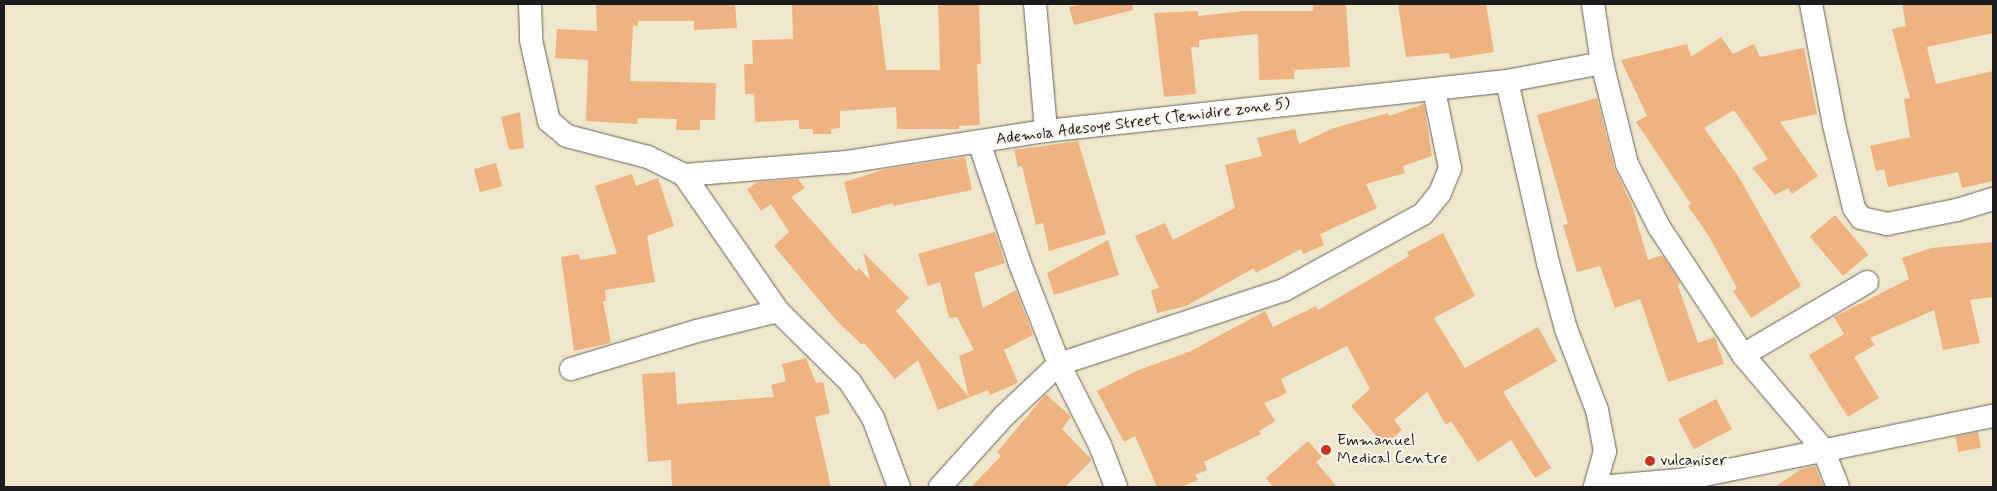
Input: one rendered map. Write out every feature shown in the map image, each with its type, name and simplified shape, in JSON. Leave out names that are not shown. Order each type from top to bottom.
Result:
[{"type":"street","points":[[530,4],[531,40],[549,121],[567,136],[648,157],[684,175],[778,311],[850,382],[873,418],[899,487]]},
{"type":"street","points":[[1035,4],[1046,131]]},
{"type":"street","points":[[1593,4],[1602,62],[1627,164],[1658,227],[1742,355],[1823,449],[1838,487]]},
{"type":"street","points":[[1811,4],[1843,162],[1854,208],[1860,218],[1887,224],[1957,210],[1993,199]]},
{"type":"street","name":"Ademola Adesoye Street (Temidire zone 5)","points":[[684,175],[847,162],[1046,131],[1508,81],[1602,62]]},
{"type":"street","points":[[1508,81],[1548,263],[1566,329],[1597,410],[1605,451],[1595,487]]},
{"type":"street","points":[[940,487],[1004,416],[1059,364],[1284,290],[1423,214],[1440,193],[1450,168],[1434,90]]},
{"type":"street","points":[[979,142],[1059,364],[1100,445],[1116,487]]},
{"type":"street","points":[[1742,355],[1867,282]]},
{"type":"street","points":[[571,369],[697,331],[778,311]]},
{"type":"street","points":[[1599,487],[1666,484],[1823,449],[1993,416]]},
{"type":"building","points":[[596,4],[735,4],[737,28],[694,30],[694,21],[638,21],[638,26],[633,26],[630,81],[716,83],[715,120],[700,120],[700,130],[676,130],[677,119],[638,118],[637,124],[586,121],[588,60],[555,58],[557,29],[597,31]]},
{"type":"building","points":[[792,4],[878,4],[886,70],[940,70],[938,4],[979,4],[981,64],[977,64],[980,125],[959,126],[959,129],[897,129],[896,107],[840,111],[840,128],[831,129],[831,134],[813,134],[813,129],[799,129],[799,120],[755,122],[754,94],[745,94],[744,64],[753,64],[752,40],[793,39]]},
{"type":"building","points":[[1081,4],[1132,4],[1133,10],[1074,25],[1069,7]]},
{"type":"building","points":[[1313,4],[1346,4],[1350,67],[1294,70],[1294,79],[1259,80],[1258,34],[1199,40],[1199,47],[1191,47],[1196,94],[1164,97],[1154,13],[1198,11],[1198,16],[1244,11],[1313,11]]},
{"type":"building","points":[[1398,4],[1486,4],[1494,52],[1450,59],[1449,53],[1406,57]]},
{"type":"building","points":[[1902,4],[1993,4],[1993,33],[1927,47],[1936,84],[1993,71],[1993,181],[1962,188],[1958,172],[1888,187],[1884,169],[1876,171],[1870,146],[1910,137],[1904,99],[1910,98],[1892,29],[1906,26]]},
{"type":"building","points":[[1721,37],[1733,54],[1754,44],[1760,57],[1804,48],[1817,114],[1780,122],[1818,176],[1792,194],[1788,188],[1775,195],[1752,168],[1768,159],[1734,110],[1704,128],[1738,176],[1801,286],[1751,318],[1733,291],[1737,288],[1708,235],[1688,206],[1691,204],[1636,122],[1647,116],[1621,60],[1687,44],[1691,57]]},
{"type":"building","points":[[1597,98],[1614,167],[1632,205],[1648,260],[1662,255],[1680,282],[1678,286],[1698,343],[1715,337],[1724,364],[1668,382],[1640,299],[1615,308],[1600,266],[1577,272],[1563,225],[1568,224],[1537,115]]},
{"type":"building","points":[[1424,104],[1432,156],[1403,166],[1405,173],[1366,184],[1377,208],[1320,234],[1324,245],[1303,254],[1301,249],[1256,273],[1254,268],[1186,306],[1157,313],[1151,290],[1159,288],[1135,236],[1165,223],[1173,240],[1235,208],[1225,165],[1262,156],[1257,138],[1295,129],[1299,144],[1334,128],[1388,113],[1389,116]]},
{"type":"building","points":[[520,112],[524,148],[509,150],[501,117]]},
{"type":"building","points":[[1078,141],[1106,234],[1049,251],[1043,223],[1036,225],[1022,166],[1018,167],[1014,150]]},
{"type":"building","points":[[965,157],[972,190],[893,206],[893,203],[852,214],[844,182],[886,169]]},
{"type":"building","points":[[496,163],[502,186],[480,192],[474,169]]},
{"type":"building","points":[[632,174],[636,186],[658,178],[674,226],[647,236],[655,282],[605,290],[606,301],[603,301],[611,343],[574,351],[561,257],[579,254],[580,260],[617,254],[595,186]]},
{"type":"building","points":[[798,179],[805,188],[791,197],[856,271],[859,268],[870,280],[863,252],[909,298],[896,311],[969,397],[959,356],[974,350],[957,317],[949,318],[940,282],[928,286],[918,254],[995,232],[1005,263],[974,273],[983,308],[1016,290],[1033,335],[1004,350],[1018,383],[990,395],[988,390],[938,410],[918,360],[895,379],[864,343],[862,345],[836,320],[774,246],[789,232],[771,204],[761,211],[747,189],[758,182]]},
{"type":"building","points":[[1835,215],[1868,255],[1843,276],[1810,236]]},
{"type":"building","points":[[1443,233],[1475,296],[1434,318],[1465,368],[1538,327],[1557,361],[1503,392],[1551,468],[1535,478],[1511,440],[1478,462],[1451,421],[1446,425],[1427,392],[1394,420],[1402,430],[1384,445],[1351,406],[1370,389],[1347,346],[1281,379],[1287,393],[1264,403],[1275,421],[1259,431],[1261,434],[1204,462],[1207,470],[1195,475],[1198,480],[1181,487],[1157,487],[1135,436],[1124,442],[1097,391],[1136,371],[1191,351],[1265,311],[1273,327],[1316,306],[1318,310],[1409,256],[1407,252]]},
{"type":"building","points":[[1108,240],[1119,275],[1054,295],[1047,273]]},
{"type":"building","points":[[1993,242],[1993,297],[1970,300],[1980,343],[1943,350],[1934,310],[1870,338],[1875,345],[1854,357],[1879,398],[1848,417],[1809,355],[1844,334],[1834,317],[1909,279],[1902,258],[1931,248]]},
{"type":"building","points":[[806,358],[816,383],[823,382],[830,413],[815,417],[831,487],[672,487],[671,460],[648,462],[642,374],[675,372],[677,404],[774,397],[771,385],[786,381],[782,364]]},
{"type":"building","points":[[1046,394],[1071,417],[1062,429],[1092,460],[1065,487],[971,487],[1001,456],[997,452]]},
{"type":"building","points":[[1716,399],[1732,429],[1694,449],[1678,419]]},
{"type":"building","points":[[1978,432],[1981,448],[1958,452],[1955,436]]},
{"type":"building","points":[[1308,441],[1322,457],[1316,462],[1337,487],[1273,487],[1266,478]]},
{"type":"building","points":[[1815,466],[1824,487],[1775,487],[1801,469]]},
{"type":"place","name":"Emmanuel Medical Centre","points":[[1326,450]]},
{"type":"place","name":"vulcaniser","points":[[1650,461]]}]
